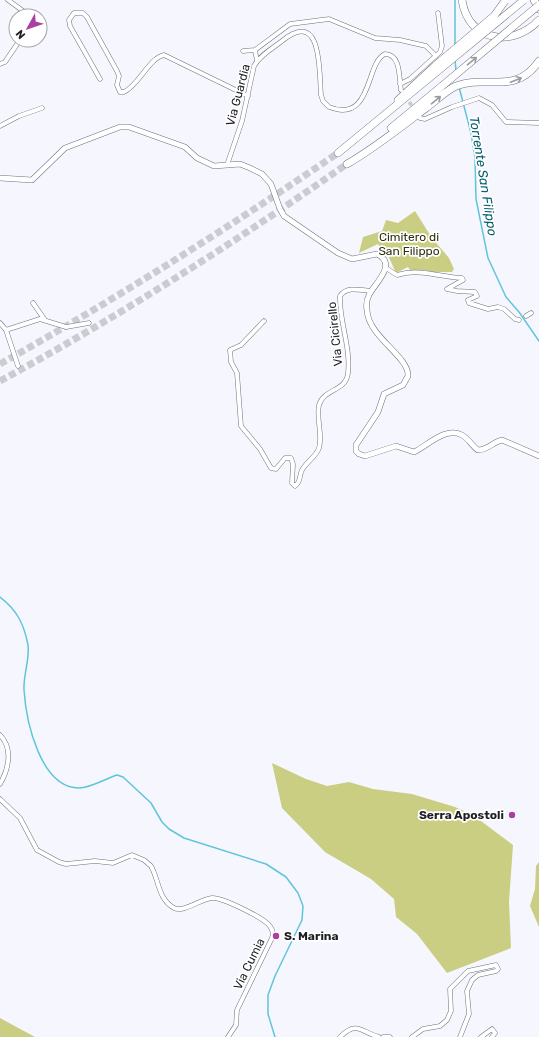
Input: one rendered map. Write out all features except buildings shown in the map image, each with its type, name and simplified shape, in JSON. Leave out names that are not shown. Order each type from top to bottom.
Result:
[{"type":"highway","points":[[462,0],[464,10],[470,21],[488,35],[497,37],[515,36],[533,26],[539,20]]},
{"type":"highway","points":[[437,63],[524,0]]},
{"type":"highway","points":[[534,0],[539,9]]},
{"type":"highway","points":[[338,154],[350,145],[366,126],[437,63],[494,16],[505,1]]},
{"type":"highway","points":[[347,164],[445,88],[539,5]]},
{"type":"highway","points":[[445,88],[463,84],[499,84],[513,81],[529,72],[539,62]]},
{"type":"street","points":[[8,0],[19,8]]},
{"type":"street","points":[[100,79],[70,26],[70,17],[74,13],[83,13],[87,17],[117,71],[119,76],[117,85],[120,92],[130,89],[155,60],[164,55],[248,96]]},
{"type":"street","points":[[400,84],[437,63],[442,46],[438,13]]},
{"type":"street","points":[[243,51],[255,50],[288,25],[329,19],[373,38],[400,40],[426,46],[437,63]]},
{"type":"street","name":"Via Guardia","points":[[227,165],[241,125],[253,68],[257,61],[289,35],[300,32],[309,35],[317,45],[321,95],[323,101],[328,107],[345,108],[359,102],[366,91],[377,62],[384,54],[391,54],[396,59],[401,90]]},
{"type":"street","points":[[0,64],[5,62],[15,48]]},
{"type":"street","points":[[255,50],[257,61]]},
{"type":"street","points":[[420,118],[425,119],[473,99],[481,99],[489,103],[506,122],[539,123]]},
{"type":"street","points":[[0,126],[19,116],[42,108]]},
{"type":"street","points":[[0,178],[32,180],[62,149],[126,126],[186,147],[198,158],[212,165],[243,165],[262,174],[273,187],[280,209],[284,216],[343,256],[354,259],[377,254],[384,260],[386,268],[397,275],[410,272],[422,272],[462,278],[463,280],[447,289],[475,292],[477,296],[468,300],[469,303],[488,309],[498,307],[504,309],[516,320],[519,320]]},
{"type":"street","points":[[386,268],[371,291],[367,305],[368,320],[375,331],[404,364],[408,376],[403,385],[384,394],[378,412],[356,445],[356,451],[365,456],[396,446],[414,452],[430,441],[454,433],[464,436],[478,450],[484,450],[494,443],[502,440],[539,456]]},
{"type":"street","name":"Via Cicirello","points":[[264,321],[241,345],[231,349],[230,351],[232,364],[237,373],[239,422],[247,435],[261,451],[271,468],[276,469],[285,458],[291,458],[294,464],[292,483],[295,486],[299,482],[302,470],[317,453],[320,446],[318,418],[321,402],[331,391],[343,386],[348,378],[349,364],[340,296],[343,292],[349,290],[371,291]]},
{"type":"street","points":[[33,303],[45,320]]},
{"type":"street","points":[[526,316],[531,313]]},
{"type":"street","points":[[6,330],[36,320],[45,320],[66,327],[89,323]]},
{"type":"street","points":[[0,324],[6,330],[18,366]]},
{"type":"street","points":[[0,735],[6,742],[9,749],[5,774],[0,784]]},
{"type":"street","name":"Via Cumia","points":[[0,799],[20,818],[37,850],[59,862],[64,864],[95,861],[113,864],[129,856],[135,856],[144,860],[151,866],[161,894],[176,908],[182,909],[200,901],[215,898],[238,907],[267,923],[272,930],[272,938],[237,1010],[236,1025],[228,1037]]},
{"type":"street","points":[[412,1037],[423,1029],[440,1026],[447,1020],[451,1011],[450,989],[463,974],[473,969],[496,965],[498,969],[496,971],[478,975],[472,980],[467,991],[469,1014],[460,1037]]},
{"type":"street","points":[[340,1037],[347,1030],[354,1028],[364,1030],[379,1037]]},
{"type":"street","points":[[481,1037],[492,1029],[495,1033],[492,1037]]},
{"type":"street","points":[[383,1037],[390,1037]]},
{"type":"green space","name":"Cimitero di San Filippo","points":[[415,211],[432,238],[449,258],[454,269],[452,272],[427,272],[427,270],[410,270],[408,267],[396,273],[387,253],[383,253],[378,244],[359,253],[363,237],[382,231],[386,220],[398,223]]},
{"type":"green space","points":[[272,763],[306,779],[327,786],[349,782],[373,789],[412,794],[455,807],[473,815],[513,845],[509,902],[511,948],[447,973],[417,934],[396,917],[394,899],[371,879],[325,852],[282,808]]},
{"type":"green space","points":[[539,862],[539,927],[530,906],[535,889],[536,866]]},
{"type":"green space","points":[[0,1018],[35,1037],[0,1037]]},
{"type":"waterway","name":"Torrente San Filippo","points":[[455,0],[455,45]]},
{"type":"waterway","name":"Torrente San Filippo","points":[[455,59],[456,71]]},
{"type":"waterway","name":"Torrente San Filippo","points":[[459,87],[471,133],[475,158],[476,199],[488,258],[506,297],[519,312],[539,341]]},
{"type":"waterway","points":[[0,597],[15,612],[24,630],[28,645],[24,679],[25,703],[28,718],[38,751],[45,765],[55,777],[66,785],[80,788],[94,785],[117,775],[123,777],[151,803],[162,822],[169,829],[184,838],[266,864],[286,877],[298,893],[303,906],[302,920],[275,976],[268,995],[268,1014],[275,1037]]},
{"type":"tunnel","points":[[406,97],[414,109]]},
{"type":"tunnel","points":[[0,364],[171,262],[338,153]]},
{"type":"tunnel","points":[[0,381],[89,331],[220,250],[347,164]]},
{"type":"place","name":"Serra Apostoli","points":[[512,815]]},
{"type":"place","name":"S. Marina","points":[[276,936]]}]
